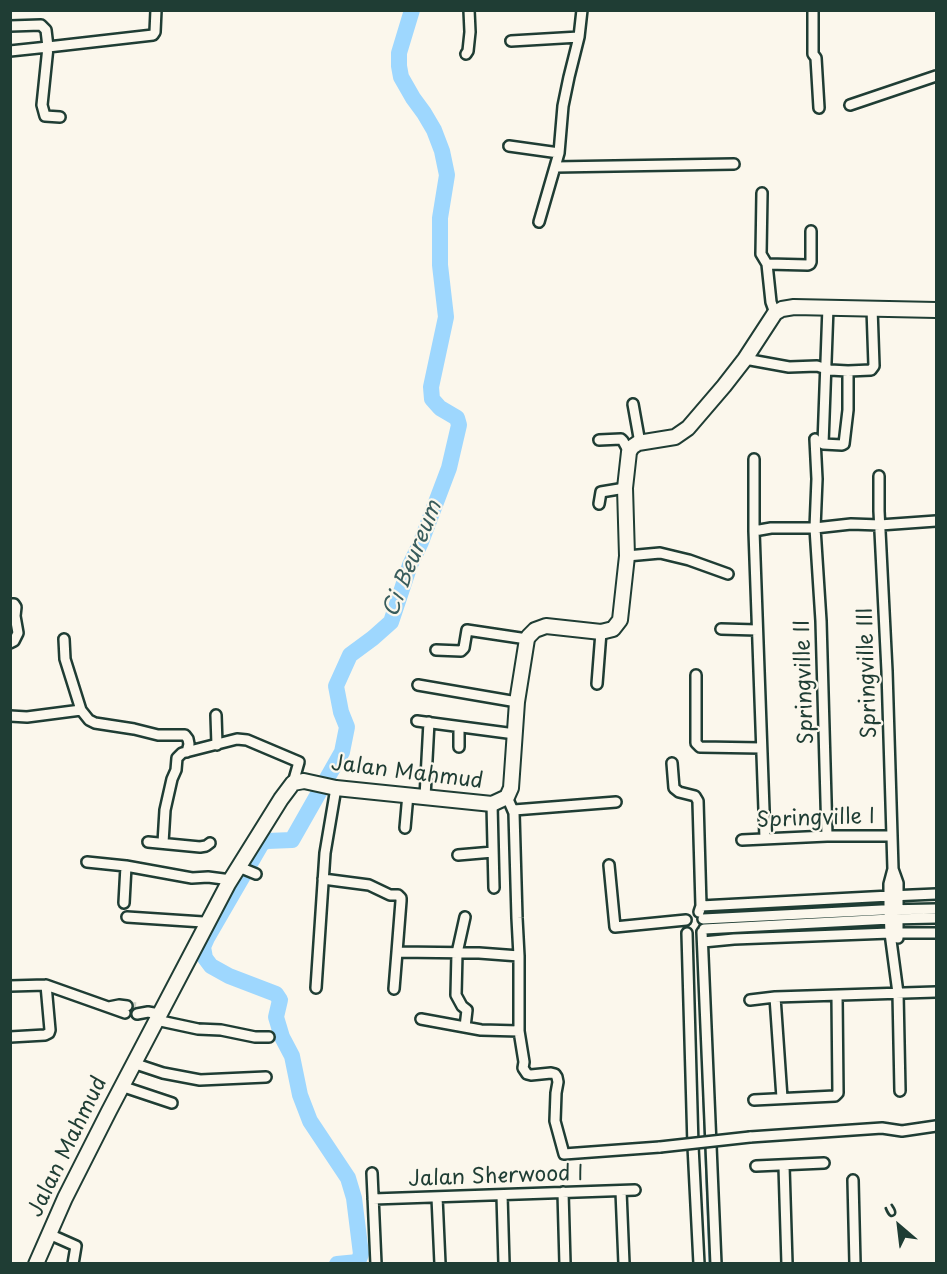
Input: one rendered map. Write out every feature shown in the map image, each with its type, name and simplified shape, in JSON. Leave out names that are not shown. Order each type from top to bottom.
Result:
[{"type":"street","points":[[10,51],[153,35],[156,10]]},
{"type":"street","points":[[466,54],[470,32],[469,10]]},
{"type":"street","points":[[539,222],[559,153],[563,106],[579,37],[582,10]]},
{"type":"street","points":[[813,10],[813,54],[816,58],[819,108]]},
{"type":"street","points":[[10,26],[41,26],[45,30],[48,47],[43,114],[60,117]]},
{"type":"street","points":[[512,41],[579,37]]},
{"type":"street","points":[[850,105],[936,76]]},
{"type":"street","points":[[509,146],[559,153]]},
{"type":"street","points":[[555,167],[734,164]]},
{"type":"street","points":[[762,193],[761,254],[767,264],[771,302],[775,313]]},
{"type":"street","points":[[767,264],[810,264],[811,231]]},
{"type":"street","points":[[436,650],[461,651],[464,648],[467,630],[526,639],[541,627],[600,632],[613,629],[620,620],[627,556],[625,488],[629,452],[634,445],[675,436],[688,428],[745,359],[775,313],[789,307],[936,310]]},
{"type":"street","points":[[828,308],[823,444],[844,444],[847,427],[848,371]]},
{"type":"street","points":[[745,359],[789,367],[817,366],[848,371],[871,370],[874,366],[872,308]]},
{"type":"street","points":[[633,404],[640,443]]},
{"type":"street","points":[[599,440],[621,439],[629,452]]},
{"type":"street","name":"Springville II","points":[[815,439],[817,479],[815,528],[821,621],[827,836]]},
{"type":"street","points":[[754,459],[754,531],[765,838]]},
{"type":"street","name":"Springville III","points":[[879,476],[891,836],[893,869],[898,883],[894,896],[894,957],[898,993],[900,1092]]},
{"type":"street","points":[[598,504],[601,492],[625,488]]},
{"type":"street","points":[[754,531],[771,528],[815,528],[851,524],[880,525],[936,521]]},
{"type":"street","points":[[627,556],[660,553],[729,574]]},
{"type":"street","points":[[10,604],[16,607],[18,633],[14,641],[10,643]]},
{"type":"street","points":[[721,629],[757,630]]},
{"type":"street","points":[[597,684],[600,632]]},
{"type":"street","points":[[18,633],[29,634]]},
{"type":"street","points":[[64,639],[65,659],[81,710],[89,720],[158,735],[184,735],[188,738],[187,752]]},
{"type":"street","name":"Jalan Mahmud","points":[[36,1263],[154,1015],[207,924],[233,884],[247,870],[281,799],[293,783],[299,781],[334,787],[492,804],[511,803],[517,702],[526,639]]},
{"type":"street","points":[[696,675],[696,743],[700,747],[761,748]]},
{"type":"street","points":[[418,685],[517,702]]},
{"type":"street","points":[[10,716],[27,717],[81,710]]},
{"type":"street","points":[[216,715],[217,745]]},
{"type":"street","points":[[417,720],[515,734]]},
{"type":"street","points":[[425,797],[429,722]]},
{"type":"street","points":[[459,727],[459,747]]},
{"type":"street","points":[[163,843],[165,810],[177,758],[182,753],[243,739],[299,762],[293,783]]},
{"type":"street","points":[[672,763],[674,788],[679,792],[695,796],[698,801],[710,1158],[716,1263]]},
{"type":"street","points":[[316,988],[325,853],[334,787]]},
{"type":"street","points":[[405,828],[408,795]]},
{"type":"street","points":[[616,802],[511,803],[519,956],[519,1031],[523,1068],[527,1074],[534,1076],[551,1073],[557,1077],[555,1121],[564,1154],[750,1137],[882,1128],[902,1131],[936,1126]]},
{"type":"street","points":[[492,804],[494,888]]},
{"type":"street","name":"Springville I","points":[[742,840],[891,836]]},
{"type":"street","points":[[148,842],[200,847],[210,843]]},
{"type":"street","points":[[458,855],[493,852]]},
{"type":"street","points":[[87,862],[126,866],[192,878],[208,877],[233,884]]},
{"type":"street","points":[[609,865],[615,927],[686,920],[692,916],[702,924],[734,939],[936,933]]},
{"type":"street","points":[[124,903],[126,866]]},
{"type":"street","points":[[323,879],[369,885],[401,898],[394,989]]},
{"type":"street","points":[[687,933],[695,935],[702,924],[894,896],[936,894]]},
{"type":"street","points":[[702,924],[894,914],[936,909]]},
{"type":"street","points":[[894,914],[936,918]]},
{"type":"street","points":[[127,917],[207,924]]},
{"type":"street","points":[[465,917],[457,953],[456,995],[467,1010],[465,1027]]},
{"type":"street","points":[[686,920],[684,927],[687,933],[699,1263]]},
{"type":"street","points":[[397,952],[519,956]]},
{"type":"street","points":[[10,1037],[49,1033],[46,985]]},
{"type":"street","points":[[10,986],[46,985],[109,1007],[126,1009]]},
{"type":"street","points":[[750,1000],[775,997],[936,992]]},
{"type":"street","points":[[754,1100],[835,1096],[838,1093],[837,996]]},
{"type":"street","points":[[775,997],[782,1098]]},
{"type":"street","points":[[137,1010],[198,1029],[269,1037]]},
{"type":"street","points":[[421,1019],[481,1030],[519,1031]]},
{"type":"street","points":[[133,1063],[163,1073],[200,1080],[266,1077]]},
{"type":"street","points":[[122,1086],[172,1103]]},
{"type":"street","points":[[695,1160],[710,1158]]},
{"type":"street","points":[[756,1166],[824,1163]]},
{"type":"street","points":[[784,1166],[787,1263]]},
{"type":"street","points":[[372,1173],[376,1263]]},
{"type":"street","points":[[853,1180],[855,1263]]},
{"type":"street","name":"Jalan Sherwood I","points":[[373,1199],[635,1190]]},
{"type":"street","points":[[621,1191],[624,1263]]},
{"type":"street","points":[[563,1192],[565,1263]]},
{"type":"street","points":[[502,1195],[504,1263]]},
{"type":"street","points":[[437,1197],[440,1263]]},
{"type":"street","points":[[49,1234],[76,1246],[73,1263]]},
{"type":"waterway","name":"Ci Beureum","points":[[337,1264],[358,1262],[361,1254],[354,1198],[348,1178],[310,1121],[300,1095],[292,1056],[282,1037],[276,1017],[280,1000],[276,994],[229,976],[211,966],[205,958],[203,947],[262,843],[292,840],[342,752],[347,727],[341,712],[336,686],[350,655],[391,622],[410,565],[449,468],[459,425],[457,418],[440,408],[432,399],[431,387],[446,317],[440,265],[440,218],[447,175],[442,151],[434,130],[401,77],[399,53],[412,10]]},
{"type":"waterway","points":[[693,800],[696,900]]},
{"type":"waterway","points":[[698,940],[710,1264]]},
{"type":"tunnel","points":[[127,1006],[138,1007]]}]
